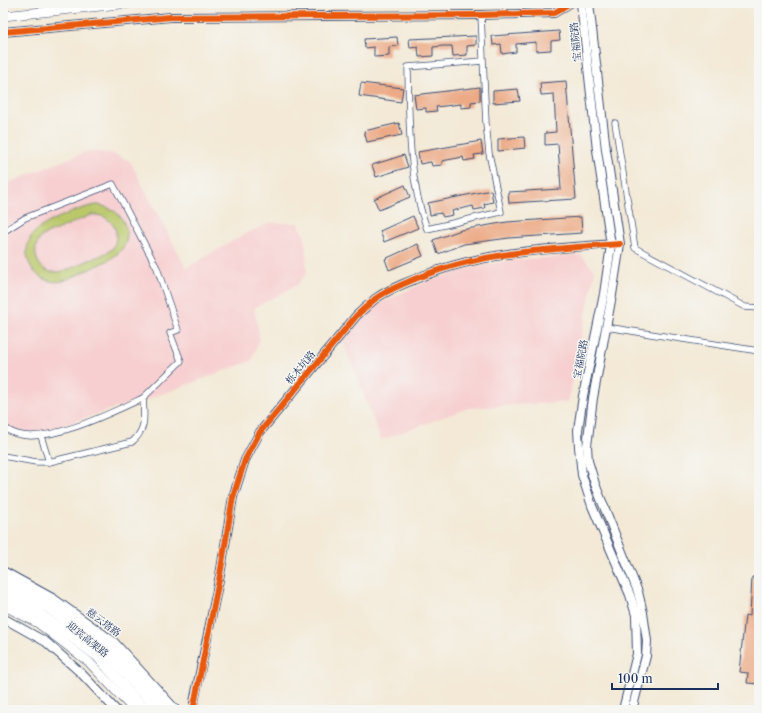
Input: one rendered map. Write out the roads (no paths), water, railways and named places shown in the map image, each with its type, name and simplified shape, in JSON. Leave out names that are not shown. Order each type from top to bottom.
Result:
[{"type":"highway","name":"迎宾高架路","points":[[3,585],[47,607],[105,651],[160,702]]},
{"type":"highway","name":"迎宾高架路","points":[[3,595],[40,614],[97,656],[146,710]]},
{"type":"main road","points":[[3,16],[130,3]]},
{"type":"main road","name":"慈云塔路","points":[[3,577],[50,602],[110,646],[167,710]]},
{"type":"main road","points":[[3,605],[38,623],[89,662],[134,710]]},
{"type":"street","points":[[3,32],[171,17],[481,15],[554,12],[570,3]]},
{"type":"street","name":"宝福院路","points":[[581,3],[597,150],[611,245],[583,396],[578,430],[579,447],[582,475],[592,506],[630,595],[636,615],[638,654],[623,710]]},
{"type":"street","name":"宝福院路","points":[[589,3],[606,150],[620,244],[592,398],[587,446],[588,461],[595,484],[638,592],[643,613],[647,640],[646,656],[632,710]]},
{"type":"street","points":[[481,15],[489,153],[501,212],[426,228],[418,206],[409,134],[408,67],[483,61]]},
{"type":"street","points":[[615,123],[635,248],[745,307],[759,308]]},
{"type":"street","points":[[3,232],[25,218],[113,184],[157,268],[178,330],[170,333],[181,361],[143,398],[75,426],[41,436],[16,434],[3,427]]},
{"type":"street","name":"栎木坑路","points":[[194,702],[220,575],[233,497],[245,460],[260,432],[357,315],[376,299],[397,287],[428,273],[474,259],[511,253],[620,244]]},
{"type":"street","points":[[597,325],[759,351]]},
{"type":"street","points":[[3,456],[36,462],[49,462],[132,442],[139,436],[144,428],[143,398]]},
{"type":"street","points":[[41,436],[49,462]]},
{"type":"street","name":"慈云塔路","points":[[3,571],[54,599],[114,642],[160,702],[176,710]]},
{"type":"street","points":[[3,618],[46,642],[81,673],[116,710]]},
{"type":"tunnel","points":[[193,710],[194,702]]}]
